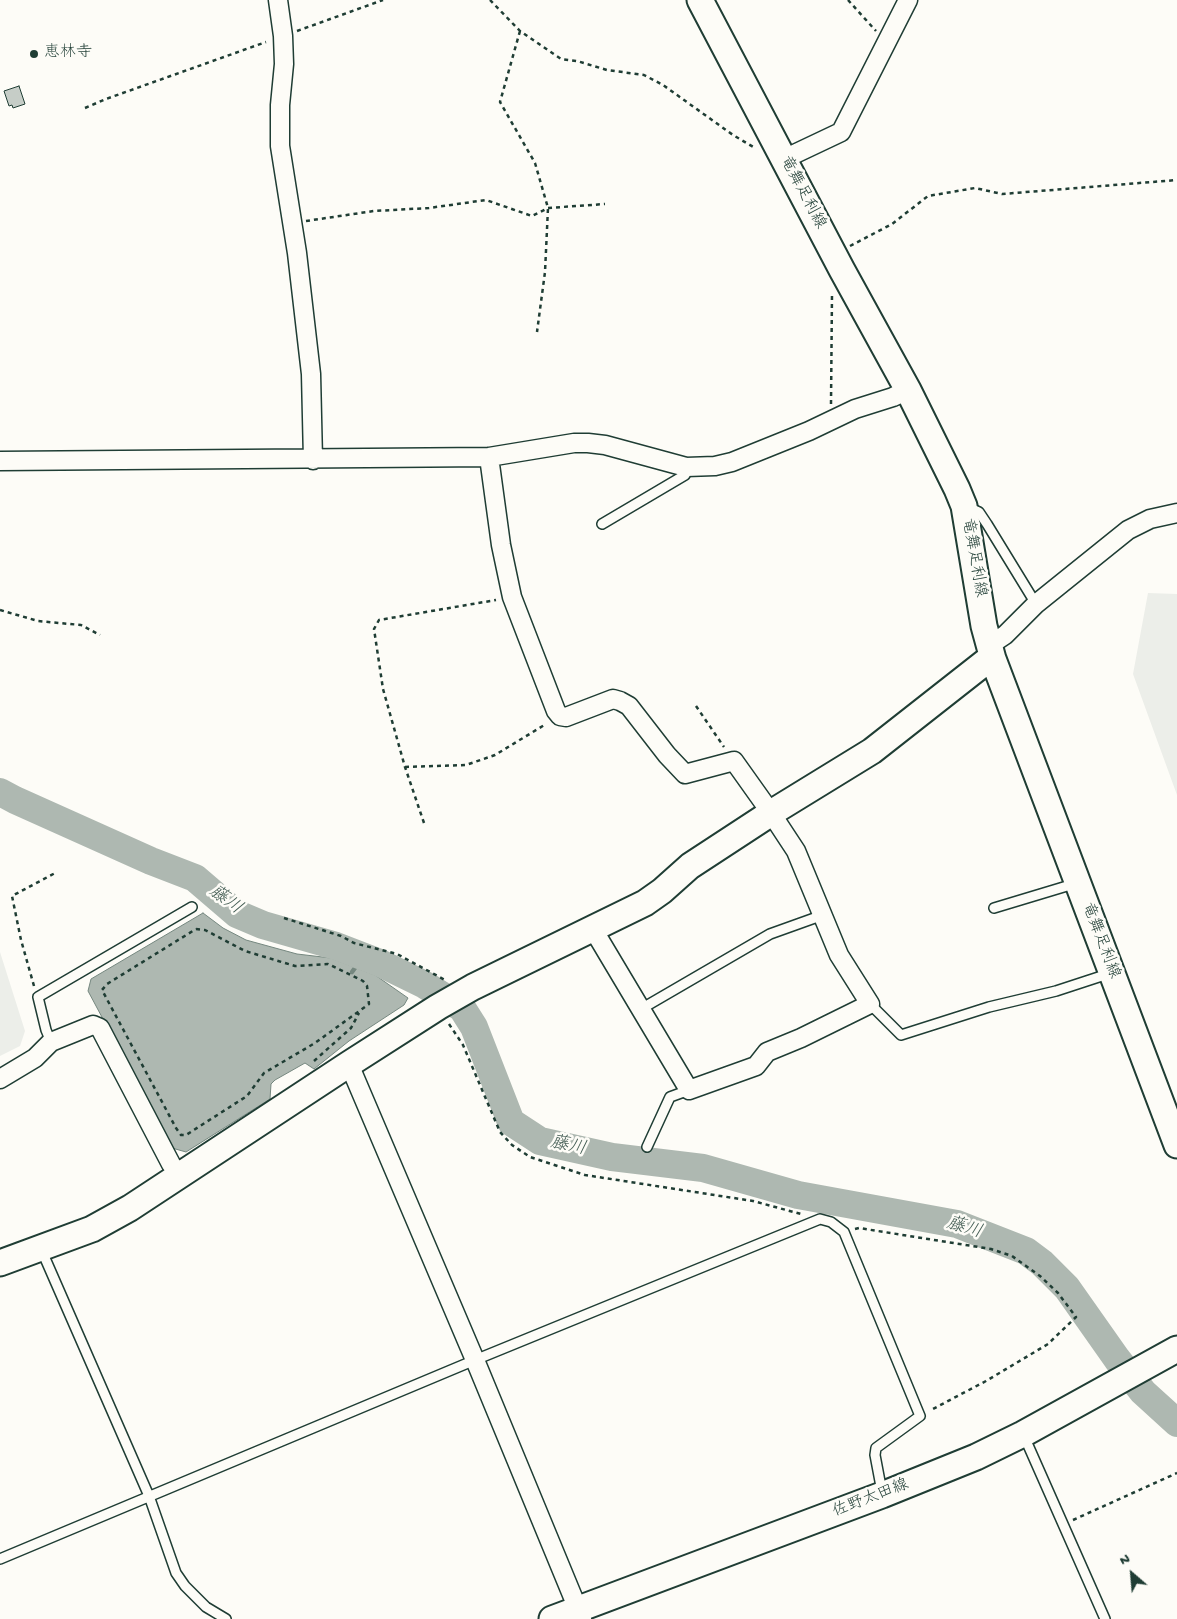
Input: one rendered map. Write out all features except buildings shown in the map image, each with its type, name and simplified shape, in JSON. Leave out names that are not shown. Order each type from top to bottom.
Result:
[{"type":"main road","name":"竜舞足利線","points":[[700,0],[838,262],[908,390],[946,463],[964,506],[984,626],[992,652],[1077,883],[1177,1145]]},
{"type":"main road","points":[[0,1262],[92,1229],[130,1208],[440,1006],[464,992],[645,903],[662,891],[690,866],[771,813],[872,751],[984,663],[992,652]]},
{"type":"main road","name":"佐野太田線","points":[[552,1619],[580,1614],[968,1460],[1022,1434],[1177,1349]]},
{"type":"street","points":[[278,0],[283,36],[284,64],[280,105],[280,146],[298,253],[311,374],[312,460]]},
{"type":"street","points":[[784,159],[841,132],[908,0]]},
{"type":"street","points":[[0,461],[312,460],[489,457],[574,443],[588,443],[605,445],[689,467],[715,466],[732,462],[809,431],[855,409],[893,397],[908,390]]},
{"type":"street","points":[[489,457],[501,545],[512,598],[556,711],[560,716],[566,717],[613,699],[629,706],[667,755],[685,774],[734,761],[796,850],[839,955],[870,1004],[801,1038],[767,1052],[756,1066],[689,1090],[593,929]]},
{"type":"street","points":[[992,652],[1005,635],[1036,604],[1128,530],[1150,519],[1177,513]]},
{"type":"street","points":[[0,1079],[35,1058],[51,1042],[93,1025],[100,1028],[171,1164],[180,1175]]},
{"type":"street","points":[[349,1064],[475,1360],[580,1614]]},
{"type":"lane","points":[[602,524],[685,475],[689,467]]},
{"type":"lane","points":[[964,506],[979,512],[1036,604]]},
{"type":"lane","points":[[994,908],[1077,883]]},
{"type":"lane","points":[[51,1042],[38,997],[192,907]]},
{"type":"lane","points":[[641,1009],[770,934],[823,915]]},
{"type":"lane","points":[[870,1004],[901,1035],[989,1007],[1056,991],[1112,973]]},
{"type":"lane","points":[[646,1147],[670,1097],[689,1090]]},
{"type":"lane","points":[[0,1559],[475,1360],[820,1219],[830,1222],[844,1232],[920,1416],[876,1448],[875,1455],[882,1495]]},
{"type":"lane","points":[[41,1248],[149,1496],[176,1573],[185,1586],[206,1608],[226,1619]]},
{"type":"lane","points":[[1022,1434],[1105,1619]]},
{"type":"path","points":[[84,108],[383,0]]},
{"type":"path","points":[[490,0],[520,31],[561,60],[577,61],[607,70],[644,75],[733,135],[755,148],[784,159]]},
{"type":"path","points":[[848,0],[887,43]]},
{"type":"path","points":[[520,31],[500,102],[535,163],[548,208],[546,272],[537,332]]},
{"type":"path","points":[[836,417],[832,410],[831,402],[832,289],[838,262],[928,196],[975,188],[1002,194],[1177,180]]},
{"type":"path","points":[[292,223],[374,211],[429,208],[486,200],[532,216],[548,208],[605,204]]},
{"type":"path","points":[[424,823],[405,768],[383,689],[374,629],[379,620],[512,598]]},
{"type":"path","points":[[0,610],[38,621],[81,625],[100,635]]},
{"type":"path","points":[[696,706],[734,761]]},
{"type":"path","points":[[405,768],[466,765],[495,755],[560,716]]},
{"type":"path","points":[[38,997],[21,940],[12,896],[57,872]]},
{"type":"path","points":[[284,918],[341,936],[354,943],[397,954],[464,992]]},
{"type":"path","points":[[312,1064],[351,1028],[359,1011],[369,1004],[367,986],[363,981],[328,964],[295,966],[245,951],[201,929],[196,929],[107,984],[102,990],[176,1128],[182,1135],[186,1136],[247,1096],[264,1073],[315,1043],[359,1011]]},
{"type":"path","points":[[440,1006],[463,1046],[500,1132],[520,1152],[585,1175],[753,1201],[820,1219]]},
{"type":"path","points":[[844,1232],[859,1228],[991,1249],[1012,1256],[1040,1276],[1058,1293],[1076,1317],[1048,1344],[986,1381],[920,1416]]},
{"type":"path","points":[[1063,1525],[1177,1472]]},
{"type":"shaded area","points":[[1148,593],[1177,594],[1177,795],[1133,674]]},
{"type":"shaded area","points":[[203,913],[223,928],[246,940],[297,954],[331,958],[375,975],[408,998],[404,1005],[349,1041],[314,1069],[305,1063],[275,1080],[271,1084],[270,1099],[186,1152],[172,1148],[88,991],[91,979]]},
{"type":"shaded area","points":[[0,952],[25,1031],[20,1046],[0,1056]]},
{"type":"waterway","name":"藤川","points":[[0,792],[151,861],[195,878],[237,914],[263,925],[336,946],[380,963],[425,985],[462,1008],[474,1027],[511,1122],[540,1141],[612,1157],[703,1168],[798,1195],[957,1224],[1026,1251],[1042,1263],[1067,1288],[1117,1359],[1143,1392],[1177,1423]]},
{"type":"waterway","points":[[352,972],[363,957]]},
{"type":"waterway","points":[[417,990],[425,985]]},
{"type":"place","name":"恵林寺","points":[[34,54]]}]
